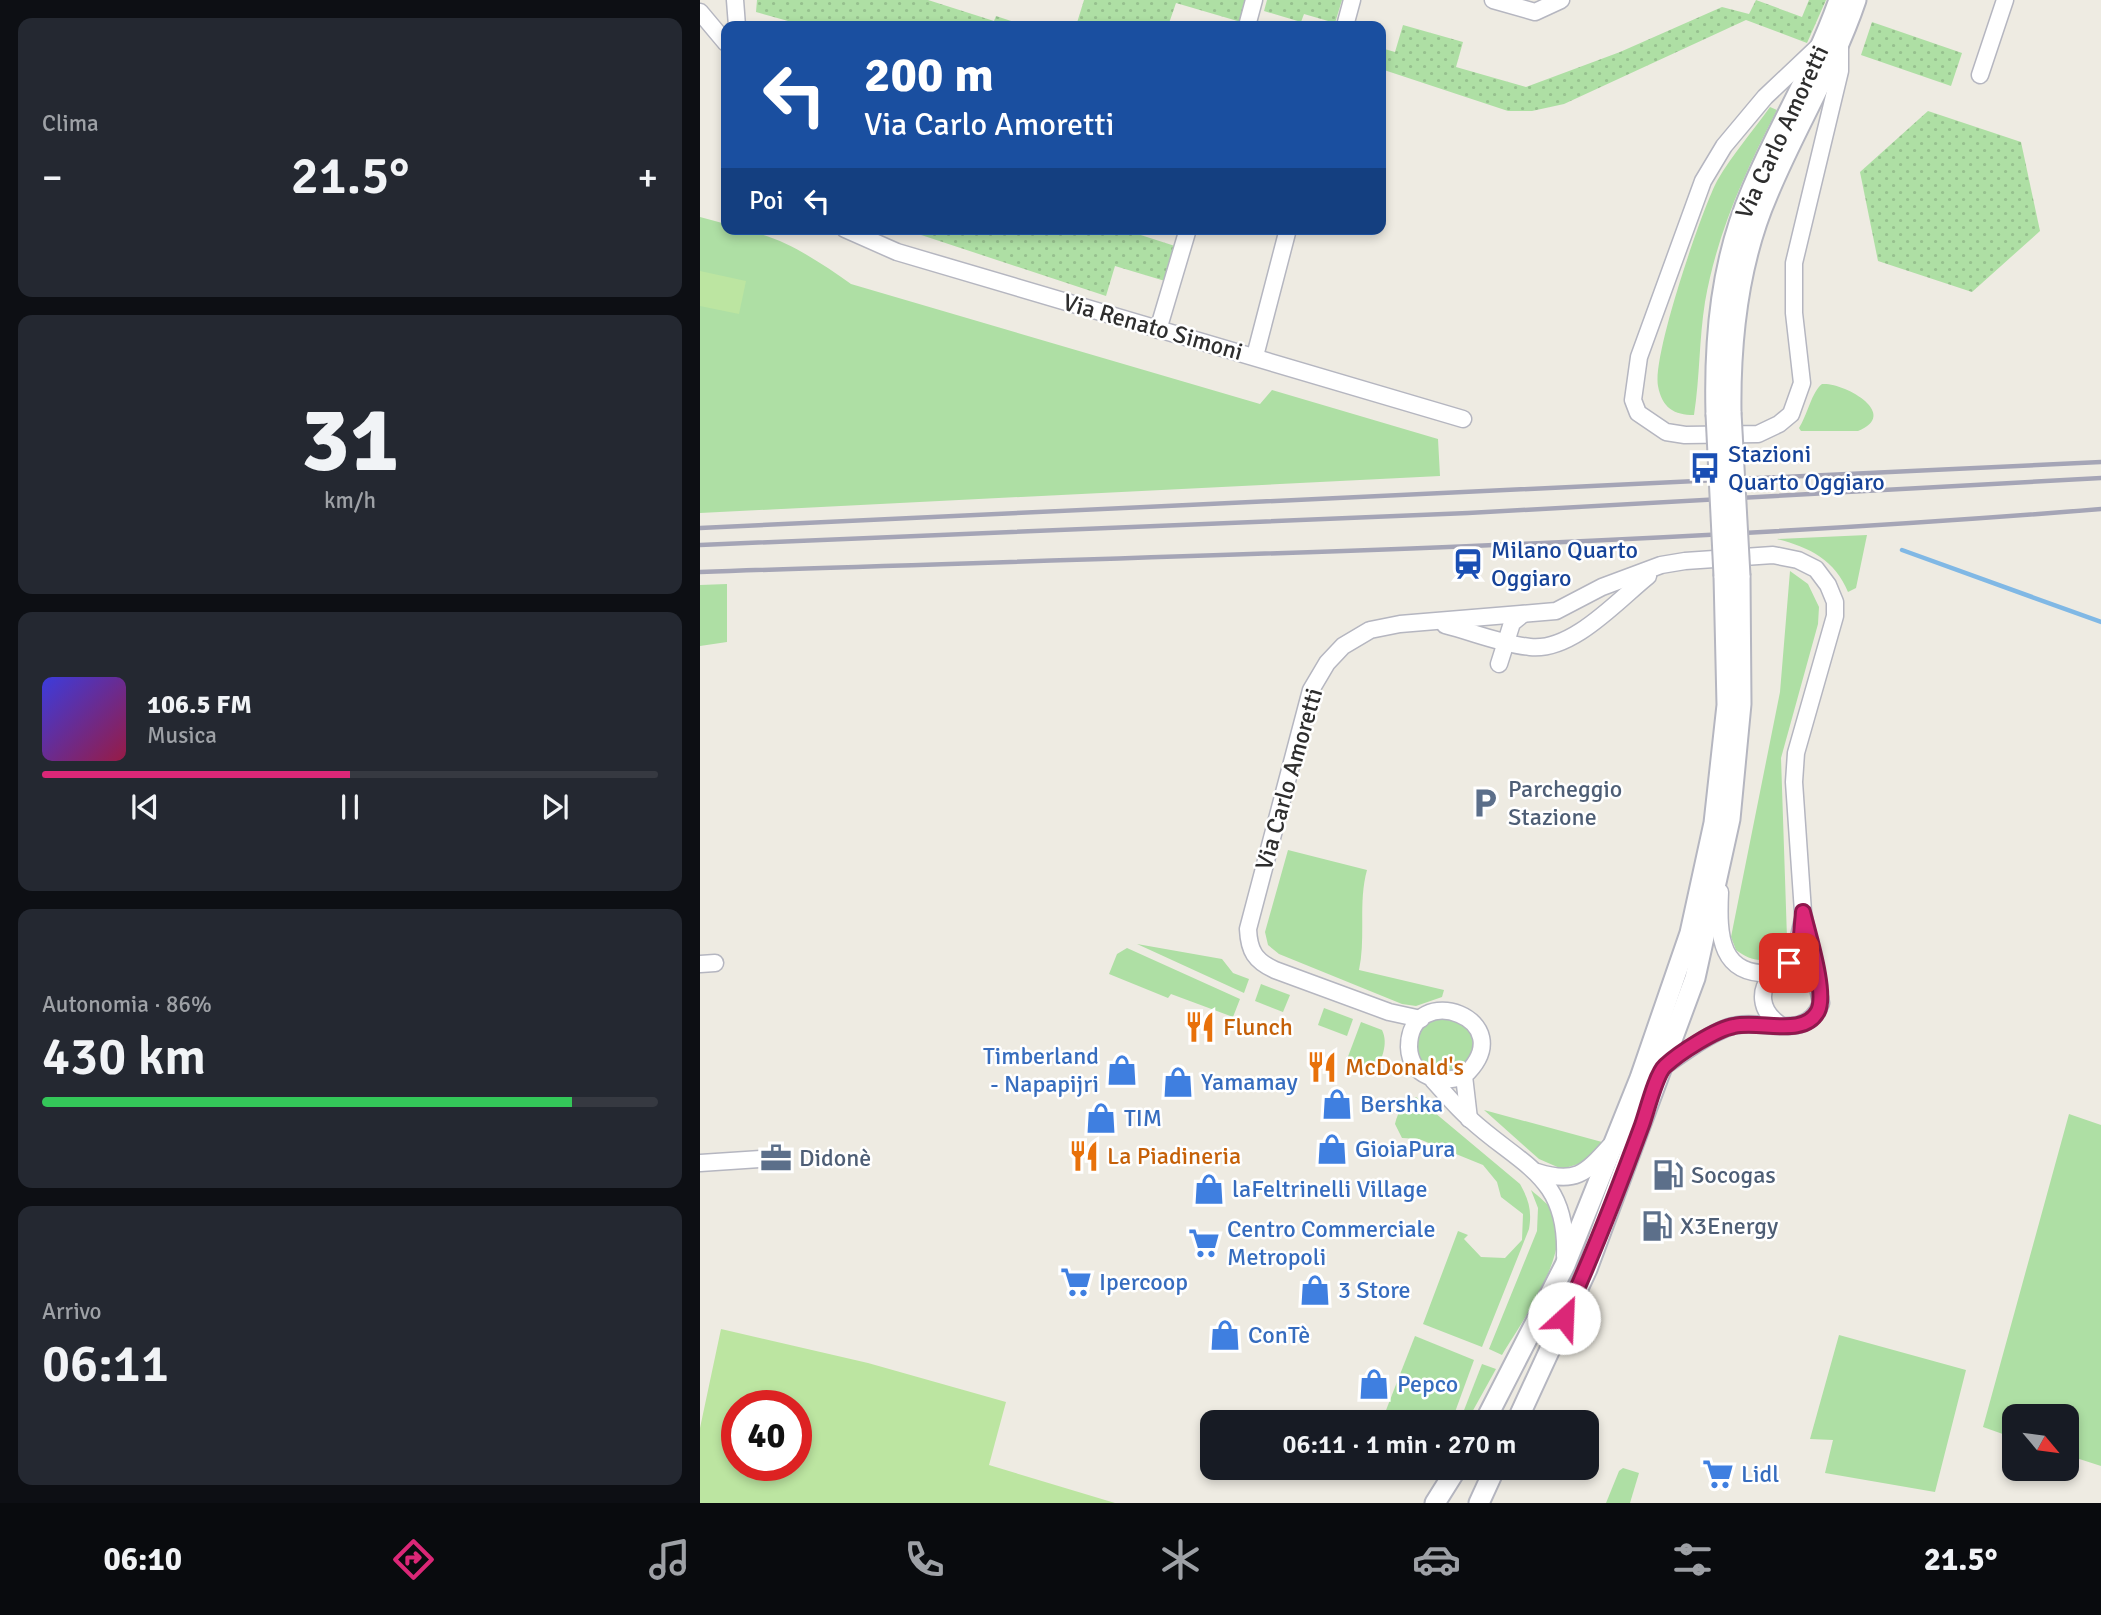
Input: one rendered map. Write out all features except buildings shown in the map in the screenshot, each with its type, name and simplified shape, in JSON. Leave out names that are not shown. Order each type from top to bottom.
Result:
[{"type":"street","points":[[700,2],[706,0]]},
{"type":"street","points":[[735,0],[737,21]]},
{"type":"street","points":[[1248,21],[1254,0]]},
{"type":"street","points":[[1346,21],[1352,0]]},
{"type":"street","points":[[1493,0],[1535,12],[1560,0]]},
{"type":"street","name":"Via Carlo Amoretti","points":[[1833,42],[1765,97],[1724,146],[1703,181],[1639,357],[1633,382],[1633,400],[1638,413],[1666,432],[1685,435],[1758,434],[1779,424],[1791,414],[1802,383],[1794,313],[1794,263],[1840,71],[1833,42],[1839,0]]},
{"type":"street","name":"Via Carlo Amoretti","points":[[1522,1410],[1587,1269],[1663,1067],[1695,978],[1721,869],[1730,819],[1741,704],[1724,413],[1735,321],[1751,240],[1776,174],[1833,42],[1856,0]]},
{"type":"street","points":[[1980,75],[2005,0]]},
{"type":"street","points":[[700,12],[721,37]]},
{"type":"street","name":"Via Renato Simoni","points":[[859,235],[897,252],[1463,419]]},
{"type":"street","points":[[1158,330],[1186,235]]},
{"type":"street","points":[[1255,356],[1286,235]]},
{"type":"street","name":"Via Carlo Amoretti","points":[[1389,1012],[1262,964],[1249,947],[1248,929],[1311,690],[1327,663],[1343,646],[1370,631],[1432,621],[1556,611],[1602,587],[1661,565],[1773,555],[1798,560],[1816,569],[1828,585],[1835,602],[1835,616],[1794,769],[1803,912],[1821,1003],[1810,1022],[1790,1028],[1779,1024],[1733,1026],[1716,1032],[1663,1067]]},
{"type":"street","name":"Via Carlo Amoretti","points":[[1432,621],[1533,648],[1560,642],[1590,624],[1661,565]]},
{"type":"street","name":"Via Carlo Amoretti","points":[[1491,1410],[1565,1265],[1640,1078],[1690,933],[1714,823],[1727,705],[1732,576]]},
{"type":"street","points":[[1572,604],[1590,624]]},
{"type":"street","points":[[1499,664],[1503,642],[1512,623],[1523,614]]},
{"type":"street","name":"Via Carlo Amoretti","points":[[1721,869],[1719,929],[1727,952],[1742,970],[1756,975],[1802,970],[1818,984]]},
{"type":"street","name":"Via Carlo Amoretti","points":[[1779,1024],[1765,1010],[1763,990],[1796,950],[1803,912]]},
{"type":"street","points":[[1433,1080],[1449,1082],[1464,1076],[1475,1066],[1481,1052],[1480,1037],[1474,1024],[1463,1014],[1449,1009],[1434,1011],[1421,1018],[1411,1035],[1409,1049],[1413,1062],[1421,1073],[1433,1080],[1469,1119],[1538,1172],[1558,1179],[1576,1176],[1590,1168],[1614,1142]]},
{"type":"street","points":[[1389,1012],[1421,1018]]},
{"type":"street","points":[[1389,1012],[1411,1035]]},
{"type":"street","points":[[1464,1076],[1469,1119]]},
{"type":"street","points":[[700,1163],[776,1158]]},
{"type":"street","points":[[1538,1172],[1562,1210],[1566,1227],[1565,1265]]},
{"type":"street","points":[[1435,1503],[1449,1480]]},
{"type":"street","points":[[1446,1503],[1457,1480]]},
{"type":"street","points":[[1482,1499],[1490,1480]]},
{"type":"green space","points":[[757,0],[928,0],[994,21],[788,21],[756,12]]},
{"type":"green space","points":[[1084,0],[1247,0],[1241,21],[1176,3],[1170,21],[1078,21]]},
{"type":"green space","points":[[1267,0],[1342,0],[1336,21],[1304,14],[1301,21],[1298,21],[1264,11]]},
{"type":"green space","points":[[1756,0],[1802,17],[1809,0],[1826,0],[1807,43],[1746,20],[1564,104],[1532,111],[1508,111],[1386,71],[1386,49],[1395,52],[1403,25],[1463,42],[1456,67],[1526,87],[1620,52],[1722,7],[1749,14]]},
{"type":"green space","points":[[996,16],[1011,21],[994,21]]},
{"type":"green space","points":[[1872,22],[1962,53],[1951,86],[1861,55]]},
{"type":"green space","points":[[1770,107],[1777,110],[1734,203],[1710,276],[1703,316],[1694,415],[1681,414],[1666,405],[1658,386],[1662,346],[1670,316],[1700,222],[1717,181]]},
{"type":"green space","points":[[1928,111],[2021,142],[2040,231],[1972,292],[1878,261],[1860,172]]},
{"type":"green space","points":[[700,217],[721,223],[721,235],[763,235],[792,247],[851,284],[1260,404],[1272,390],[1438,439],[1440,476],[700,513]]},
{"type":"green space","points":[[921,235],[1141,235],[1175,246],[1165,281],[1115,266],[1106,296]]},
{"type":"green space","points":[[700,271],[746,281],[739,314],[700,306]]},
{"type":"green space","points":[[1822,384],[1843,388],[1864,400],[1874,416],[1870,424],[1858,431],[1801,431],[1799,428],[1812,398]]},
{"type":"green space","points":[[1867,535],[1856,588],[1848,592],[1836,571],[1820,556],[1777,539]]},
{"type":"green space","points":[[1790,571],[1808,584],[1819,607],[1818,624],[1781,758],[1787,938],[1772,957],[1758,960],[1736,950],[1731,937],[1780,692]]},
{"type":"green space","points":[[727,584],[727,642],[700,646],[700,585]]},
{"type":"green space","points":[[1288,850],[1367,870],[1359,970],[1444,990],[1442,997],[1416,1006],[1402,1004],[1279,954],[1268,945],[1265,932]]},
{"type":"green space","points":[[1137,944],[1222,959],[1233,973],[1249,979],[1244,993]]},
{"type":"green space","points":[[1127,948],[1240,999],[1233,1017],[1171,994],[1168,998],[1109,974],[1117,954]]},
{"type":"green space","points":[[1261,984],[1290,995],[1283,1012],[1255,1001]]},
{"type":"green space","points":[[1324,1008],[1353,1019],[1347,1036],[1318,1025]]},
{"type":"green space","points":[[1445,1017],[1456,1019],[1465,1025],[1471,1034],[1471,1056],[1465,1065],[1456,1071],[1445,1073],[1434,1071],[1425,1065],[1419,1056],[1417,1045],[1419,1034],[1425,1025],[1434,1019]]},
{"type":"green space","points":[[1361,1022],[1382,1030],[1384,1036],[1383,1052],[1375,1074],[1346,1062]]},
{"type":"green space","points":[[1416,1097],[1520,1184],[1529,1206],[1529,1229],[1482,1347],[1423,1324],[1458,1231],[1468,1235],[1464,1239],[1481,1257],[1505,1258],[1522,1240],[1523,1214],[1501,1197],[1497,1182],[1483,1165],[1419,1139],[1402,1138],[1395,1124],[1396,1119],[1402,1108]]},
{"type":"green space","points":[[1484,1110],[1602,1142],[1588,1161],[1562,1169],[1539,1159]]},
{"type":"green space","points":[[2069,1114],[2101,1125],[2101,1466],[2079,1459],[2079,1404],[2002,1404],[2002,1434],[1983,1427]]},
{"type":"green space","points":[[1531,1190],[1554,1214],[1558,1229],[1557,1247],[1532,1306],[1502,1355],[1489,1349],[1537,1231],[1538,1208]]},
{"type":"green space","points":[[721,1329],[868,1363],[1006,1402],[989,1465],[1115,1503],[700,1503],[700,1428]]},
{"type":"green space","points":[[1839,1335],[1966,1370],[1935,1492],[1825,1473],[1833,1440],[1810,1439]]},
{"type":"green space","points":[[1415,1336],[1474,1360],[1456,1410],[1386,1410]]},
{"type":"green space","points":[[1482,1364],[1496,1369],[1473,1410],[1464,1410]]},
{"type":"green space","points":[[1623,1468],[1639,1473],[1630,1503],[1606,1503],[1619,1471]]},
{"type":"waterway","points":[[1902,550],[2101,622]]},
{"type":"railway","points":[[700,528],[2101,462]]},
{"type":"railway","points":[[700,545],[1468,513],[2101,478]]},
{"type":"railway","points":[[700,572],[1576,541],[1751,533],[2101,509]]},
{"type":"place","name":"Stazioni Quarto Oggiaro","points":[[1705,468]]},
{"type":"place","name":"Milano Quarto Oggiaro","points":[[1468,564]]},
{"type":"place","name":"Parcheggio Stazione","points":[[1485,803]]},
{"type":"place","name":"Flunch","points":[[1200,1027]]},
{"type":"place","name":"McDonald's","points":[[1322,1067]]},
{"type":"place","name":"Timberland - Napapijri","points":[[1122,1070]]},
{"type":"place","name":"Yamamay","points":[[1178,1082]]},
{"type":"place","name":"Bershka","points":[[1337,1104]]},
{"type":"place","name":"TIM","points":[[1101,1118]]},
{"type":"place","name":"GioiaPura","points":[[1332,1149]]},
{"type":"place","name":"La Piadineria","points":[[1084,1156]]},
{"type":"place","name":"Didonè","points":[[776,1158]]},
{"type":"place","name":"Socogas","points":[[1668,1175]]},
{"type":"place","name":"laFeltrinelli Village","points":[[1209,1189]]},
{"type":"place","name":"X3Energy","points":[[1657,1226]]},
{"type":"place","name":"Centro Commerciale Metropoli","points":[[1204,1243]]},
{"type":"place","name":"Ipercoop","points":[[1076,1282]]},
{"type":"place","name":"3 Store","points":[[1315,1290]]},
{"type":"place","name":"ConTè","points":[[1225,1335]]},
{"type":"place","name":"Pepco","points":[[1374,1384]]},
{"type":"place","name":"Lidl","points":[[1718,1474]]},
{"type":"route","points":[[1564,1318],[1587,1269],[1663,1067],[1716,1032],[1733,1026],[1779,1024],[1790,1028],[1798,1027],[1810,1022],[1817,1013],[1822,995],[1803,912],[1801,935],[1789,963]]}]
